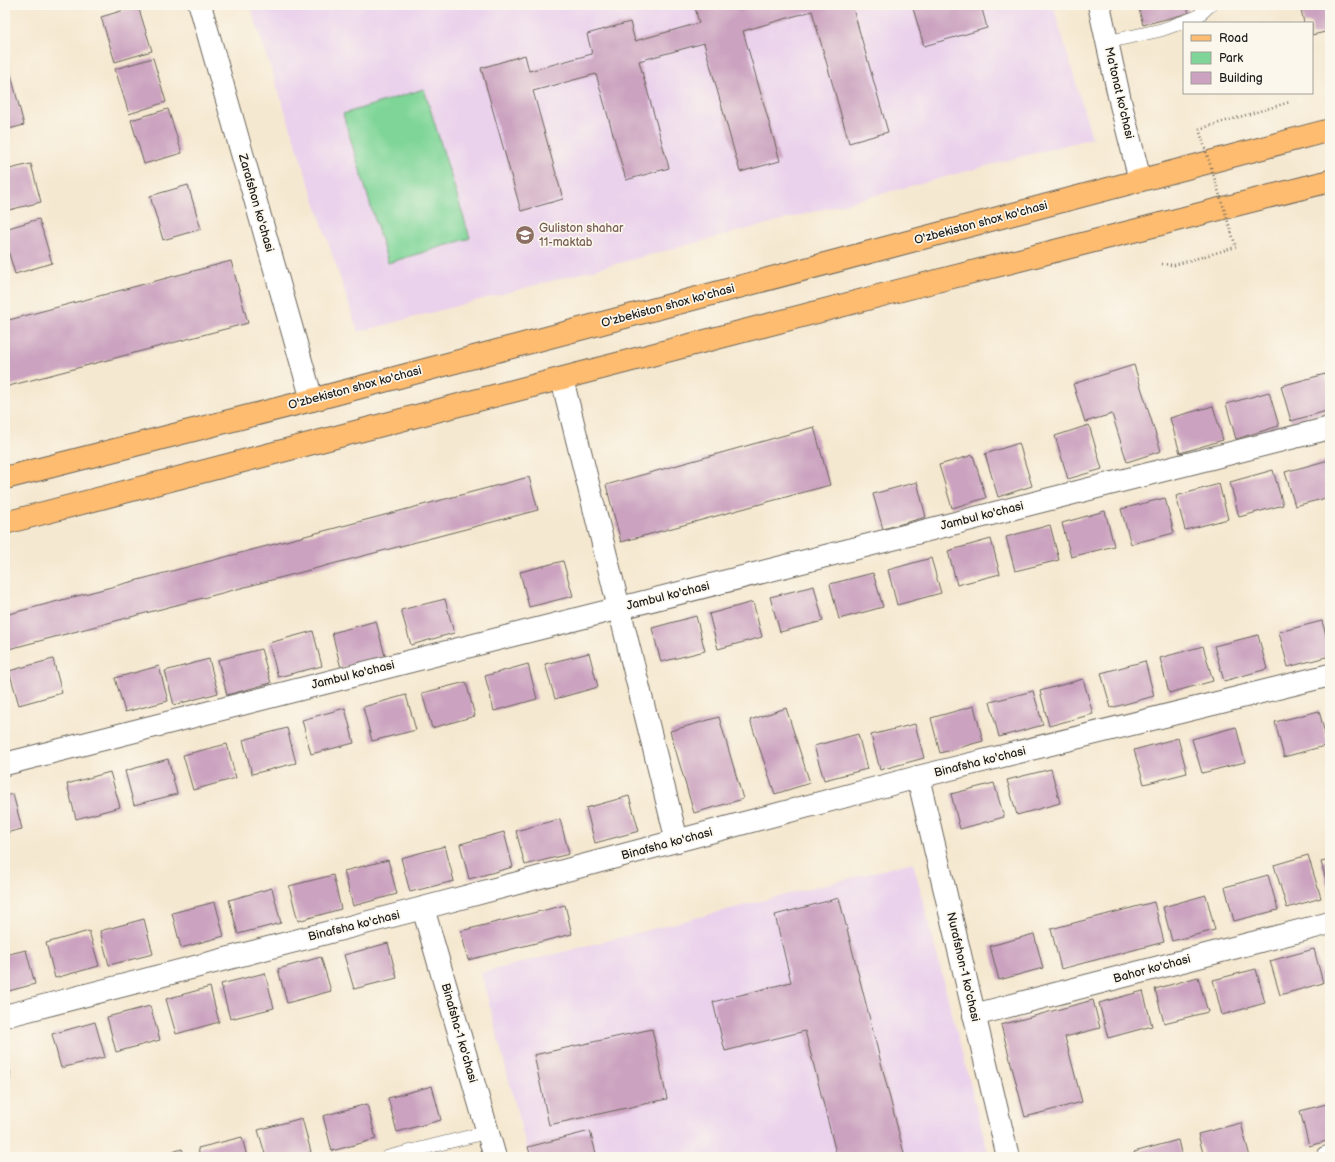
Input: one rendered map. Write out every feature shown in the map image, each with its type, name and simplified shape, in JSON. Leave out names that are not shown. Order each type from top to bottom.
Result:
[{"type":"main road","name":"O'zbekiston shox ko'chasi","points":[[5,478],[312,400],[1330,130]]},
{"type":"main road","points":[[5,523],[1330,181]]},
{"type":"street","name":"Zarafshon ko'chasi","points":[[200,5],[312,400]]},
{"type":"street","name":"Ma'tonat ko'chasi","points":[[1099,5],[1121,105],[1140,180]]},
{"type":"street","points":[[562,378],[678,841]]},
{"type":"street","name":"Jambul ko'chasi","points":[[5,764],[1330,428]]},
{"type":"street","name":"Binafsha ko'chasi","points":[[5,1016],[423,908],[918,777],[1330,675]]},
{"type":"street","name":"Nurafshon-1 ko'chasi","points":[[918,777],[1008,1157]]},
{"type":"street","name":"Binafsha-1 ko'chasi","points":[[423,908],[495,1157]]},
{"type":"street","name":"Bahor ko'chasi","points":[[974,1015],[1330,923]]},
{"type":"lane","points":[[1183,22],[1197,17],[1210,5]]},
{"type":"lane","points":[[1107,42],[1161,30],[1183,22]]},
{"type":"lane","points":[[388,1157],[488,1132]]},
{"type":"path","points":[[1162,264],[1174,265],[1236,247],[1199,129],[1290,102]]},
{"type":"shaded area","name":"Guliston shahar 11-maktab","points":[[250,5],[1053,5],[1092,138],[358,332]]},
{"type":"shaded area","points":[[913,862],[989,1157],[529,1157],[481,973]]},
{"type":"green space","points":[[424,89],[470,238],[388,263],[343,114]]},
{"type":"building","points":[[701,5],[738,5],[739,10],[758,5],[852,5],[888,132],[849,143],[812,11],[743,31],[780,161],[740,172],[704,43],[639,61],[669,168],[626,180],[596,74],[533,91],[563,199],[521,211],[481,68],[525,55],[529,71],[592,54],[587,34],[630,22],[635,41],[699,23],[695,7]]},
{"type":"building","points":[[912,5],[981,5],[987,28],[924,46]]},
{"type":"building","points":[[1138,5],[1186,5],[1189,13],[1143,25]]},
{"type":"building","points":[[1300,5],[1330,5],[1330,31],[1313,35],[1313,22],[1304,22]]},
{"type":"building","points":[[138,6],[152,51],[115,62],[101,17]]},
{"type":"building","points":[[153,58],[166,102],[129,114],[115,69]]},
{"type":"building","points":[[9,67],[24,125],[5,130],[5,68]]},
{"type":"building","points":[[168,109],[182,153],[144,164],[131,120]]},
{"type":"building","points":[[31,164],[41,202],[5,211],[5,170]]},
{"type":"building","points":[[188,185],[201,229],[163,240],[150,196]]},
{"type":"building","points":[[39,219],[52,263],[15,274],[5,240],[5,229]]},
{"type":"building","points":[[231,261],[248,323],[5,387],[5,321]]},
{"type":"building","points":[[1134,365],[1161,451],[1127,462],[1112,414],[1085,422],[1073,384]]},
{"type":"building","points":[[1325,374],[1330,393],[1330,410],[1291,421],[1281,386]]},
{"type":"building","points":[[1269,392],[1279,426],[1236,439],[1226,404]]},
{"type":"building","points":[[1213,406],[1223,440],[1180,453],[1170,418]]},
{"type":"building","points":[[1089,425],[1102,469],[1068,479],[1055,436]]},
{"type":"building","points":[[814,427],[830,485],[621,542],[606,485]]},
{"type":"building","points":[[1019,443],[1032,486],[998,497],[985,454]]},
{"type":"building","points":[[973,455],[986,498],[952,508],[939,465]]},
{"type":"building","points":[[1329,460],[1330,497],[1295,506],[1285,472]]},
{"type":"building","points":[[1273,470],[1283,505],[1239,517],[1230,482]]},
{"type":"building","points":[[529,477],[538,510],[5,650],[5,615]]},
{"type":"building","points":[[917,482],[926,517],[883,529],[873,494]]},
{"type":"building","points":[[1219,484],[1228,519],[1185,530],[1176,496]]},
{"type":"building","points":[[1165,498],[1174,533],[1131,544],[1121,509]]},
{"type":"building","points":[[1105,511],[1114,546],[1071,557],[1062,523]]},
{"type":"building","points":[[1050,525],[1059,560],[1015,571],[1006,537]]},
{"type":"building","points":[[991,539],[1000,574],[957,585],[948,551]]},
{"type":"building","points":[[931,558],[941,593],[897,605],[888,570]]},
{"type":"building","points":[[563,561],[573,596],[529,607],[520,572]]},
{"type":"building","points":[[873,573],[883,607],[839,619],[830,584]]},
{"type":"building","points":[[814,586],[823,621],[780,632],[770,597]]},
{"type":"building","points":[[445,599],[454,633],[411,645],[401,610]]},
{"type":"building","points":[[753,602],[762,637],[718,649],[709,614]]},
{"type":"building","points":[[696,616],[705,651],[661,662],[652,628]]},
{"type":"building","points":[[376,621],[385,656],[341,668],[332,633]]},
{"type":"building","points":[[1322,621],[1330,649],[1330,656],[1288,667],[1279,632]]},
{"type":"building","points":[[313,631],[322,666],[278,677],[269,643]]},
{"type":"building","points":[[1258,635],[1267,669],[1224,681],[1214,646]]},
{"type":"building","points":[[1203,646],[1213,681],[1169,693],[1160,658]]},
{"type":"building","points":[[261,649],[271,683],[227,695],[218,660]]},
{"type":"building","points":[[589,653],[598,687],[555,699],[545,664]]},
{"type":"building","points":[[53,659],[62,693],[19,705],[9,671]]},
{"type":"building","points":[[209,659],[218,693],[174,705],[165,671]]},
{"type":"building","points":[[1145,661],[1154,696],[1111,708],[1101,673]]},
{"type":"building","points":[[528,664],[537,699],[494,711],[485,676]]},
{"type":"building","points":[[159,666],[168,701],[125,712],[115,678]]},
{"type":"building","points":[[1083,679],[1093,714],[1049,726],[1040,691]]},
{"type":"building","points":[[466,682],[475,716],[432,728],[422,693]]},
{"type":"building","points":[[1033,691],[1043,725],[999,737],[990,702]]},
{"type":"building","points":[[406,695],[416,730],[372,741],[363,707]]},
{"type":"building","points":[[974,706],[983,741],[940,753],[931,718]]},
{"type":"building","points":[[345,708],[354,743],[311,754],[302,720]]},
{"type":"building","points":[[786,708],[810,783],[775,794],[750,720]]},
{"type":"building","points":[[1319,711],[1328,745],[1284,757],[1275,722]]},
{"type":"building","points":[[719,717],[743,799],[694,813],[670,731]]},
{"type":"building","points":[[915,724],[924,758],[880,770],[871,735]]},
{"type":"building","points":[[1236,727],[1245,762],[1202,773],[1192,739]]},
{"type":"building","points":[[287,728],[296,763],[252,774],[243,740]]},
{"type":"building","points":[[858,734],[867,769],[824,780],[814,746]]},
{"type":"building","points":[[1178,738],[1187,773],[1144,784],[1134,750]]},
{"type":"building","points":[[227,744],[236,778],[193,790],[183,755]]},
{"type":"building","points":[[168,759],[177,794],[134,805],[125,771]]},
{"type":"building","points":[[1051,769],[1060,803],[1017,815],[1007,780]]},
{"type":"building","points":[[110,772],[120,807],[76,819],[67,784]]},
{"type":"building","points":[[994,783],[1004,817],[960,829],[951,794]]},
{"type":"building","points":[[13,794],[22,829],[5,833],[5,796]]},
{"type":"building","points":[[629,796],[639,831],[595,843],[586,808]]},
{"type":"building","points":[[560,819],[569,854],[525,865],[516,831]]},
{"type":"building","points":[[504,832],[513,867],[469,879],[460,844]]},
{"type":"building","points":[[445,846],[454,881],[410,892],[401,858]]},
{"type":"building","points":[[1308,855],[1321,898],[1287,908],[1274,865]]},
{"type":"building","points":[[388,860],[397,894],[353,906],[344,871]]},
{"type":"building","points":[[1330,860],[1330,895],[1321,862]]},
{"type":"building","points":[[333,875],[341,909],[298,921],[289,886]]},
{"type":"building","points":[[1268,875],[1278,910],[1234,921],[1225,887]]},
{"type":"building","points":[[272,888],[281,923],[238,934],[229,900]]},
{"type":"building","points":[[1206,895],[1215,930],[1172,941],[1163,907]]},
{"type":"building","points":[[839,898],[905,1157],[837,1157],[805,1031],[725,1051],[713,1002],[791,982],[775,915]]},
{"type":"building","points":[[215,902],[224,936],[181,948],[172,913]]},
{"type":"building","points":[[1154,902],[1164,942],[1061,969],[1051,929]]},
{"type":"building","points":[[565,905],[572,934],[468,960],[461,931]]},
{"type":"building","points":[[144,919],[153,954],[109,965],[100,931]]},
{"type":"building","points":[[89,931],[99,966],[55,978],[46,943]]},
{"type":"building","points":[[1034,934],[1043,968],[999,980],[990,946]]},
{"type":"building","points":[[388,943],[397,978],[354,989],[344,955]]},
{"type":"building","points":[[1314,949],[1323,983],[1280,995],[1270,961]]},
{"type":"building","points":[[26,950],[35,984],[5,992],[5,955]]},
{"type":"building","points":[[321,957],[331,991],[287,1003],[278,969]]},
{"type":"building","points":[[1256,969],[1265,1003],[1222,1015],[1213,980]]},
{"type":"building","points":[[265,973],[274,1008],[230,1019],[221,984]]},
{"type":"building","points":[[1198,977],[1208,1012],[1164,1023],[1155,989]]},
{"type":"building","points":[[210,987],[219,1022],[176,1034],[166,999]]},
{"type":"building","points":[[1143,991],[1152,1026],[1108,1038],[1099,1003]]},
{"type":"building","points":[[1093,1000],[1100,1028],[1065,1037],[1082,1102],[1025,1117],[1001,1025]]},
{"type":"building","points":[[150,1006],[160,1040],[116,1052],[107,1017]]},
{"type":"building","points":[[95,1022],[105,1057],[61,1068],[52,1034]]},
{"type":"building","points":[[652,1029],[667,1099],[549,1125],[534,1055]]},
{"type":"building","points":[[5,1056],[11,1075],[5,1077]]},
{"type":"building","points":[[432,1086],[441,1120],[397,1132],[388,1098]]},
{"type":"building","points":[[1330,1103],[1330,1140],[1309,1146],[1300,1111]]},
{"type":"building","points":[[367,1104],[376,1139],[332,1151],[323,1116]]},
{"type":"building","points":[[302,1118],[311,1152],[294,1157],[266,1157],[258,1130]]},
{"type":"building","points":[[1241,1123],[1250,1157],[1204,1157],[1198,1134]]},
{"type":"building","points":[[590,1131],[597,1157],[531,1157],[528,1147]]},
{"type":"building","points":[[242,1137],[247,1157],[200,1157],[198,1148]]},
{"type":"building","points":[[1178,1140],[1182,1157],[1136,1157],[1134,1152]]},
{"type":"building","points":[[182,1149],[184,1157],[154,1157]]},
{"type":"place","name":"Guliston shahar 11-maktab","points":[[525,235]]}]
